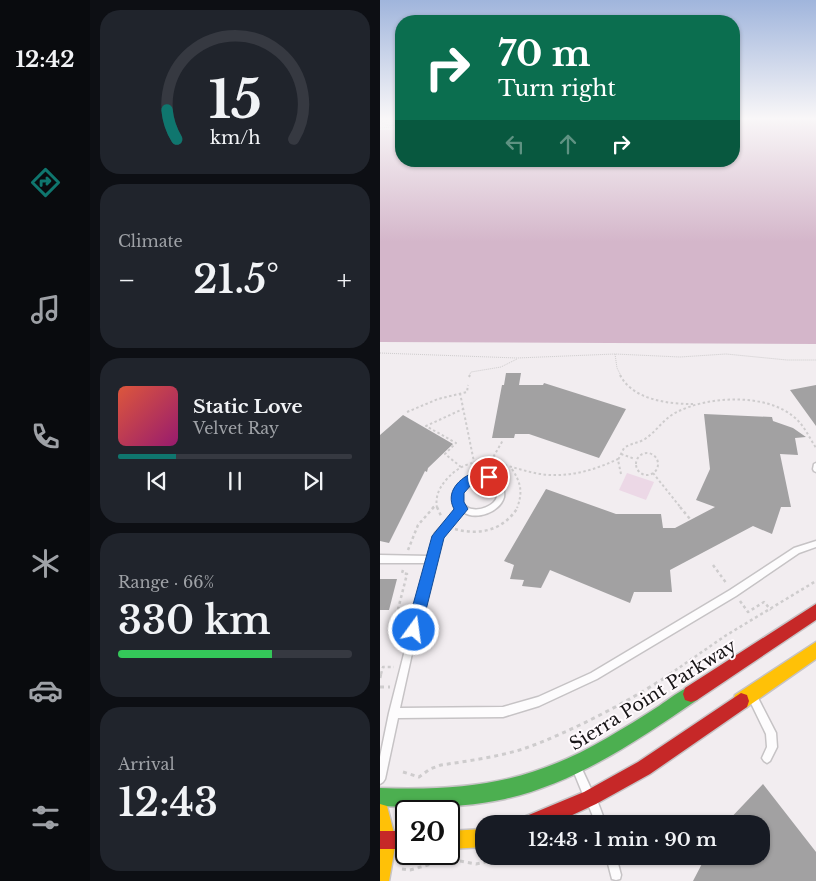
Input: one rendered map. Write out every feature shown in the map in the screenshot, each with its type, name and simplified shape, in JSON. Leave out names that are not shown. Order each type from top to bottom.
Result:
[{"type":"street","name":"Sierra Point Parkway","points":[[380,797],[417,799],[470,796],[523,785],[576,764],[620,740],[685,699],[816,611]]},
{"type":"street","points":[[551,815],[590,798],[644,768],[752,696],[816,650]]},
{"type":"street","points":[[380,812],[384,840],[380,880]]},
{"type":"street","points":[[460,839],[475,839]]},
{"type":"lane","points":[[482,476],[489,477],[499,483],[501,488],[499,500],[490,510],[476,514],[462,509],[458,504],[458,491],[468,480],[482,476]]},
{"type":"lane","points":[[380,779],[394,713],[438,536],[462,509]]},
{"type":"lane","points":[[394,713],[502,712],[539,701],[594,676],[733,593],[797,550],[816,544]]},
{"type":"lane","points":[[380,559],[431,560]]},
{"type":"lane","points":[[752,696],[771,733],[772,747],[768,758]]},
{"type":"lane","points":[[576,764],[597,815]]},
{"type":"lane","points":[[614,865],[616,874]]},
{"type":"path","points":[[380,353],[517,358],[615,354],[680,357],[726,354],[787,360],[816,360]]},
{"type":"path","points":[[615,354],[615,365],[631,389],[661,402],[697,404]]},
{"type":"path","points":[[469,377],[471,372],[501,367],[517,358]]},
{"type":"path","points":[[407,412],[438,399],[467,392],[468,385]]},
{"type":"path","points":[[460,393],[474,462]]},
{"type":"path","points":[[621,474],[618,459],[629,444],[643,441],[674,413],[697,404],[716,400],[737,400],[776,408],[795,418],[816,448]]},
{"type":"path","points":[[461,467],[445,454],[456,443],[426,426],[463,409]]},
{"type":"path","points":[[491,461],[503,440]]},
{"type":"path","points":[[620,454],[635,459],[645,453],[656,457],[660,466],[653,473]]},
{"type":"path","points":[[512,469],[541,474],[568,475],[601,467],[618,459]]},
{"type":"path","points":[[635,459],[635,466],[640,472],[653,473],[690,519]]},
{"type":"path","points":[[491,461],[502,463],[512,469],[519,477],[522,486],[522,497],[518,508],[510,518],[498,526],[478,532],[458,531],[448,525],[440,516],[436,505],[437,493],[443,482],[461,467],[474,462],[491,461]]},
{"type":"path","points":[[404,629],[393,629],[407,574],[402,574],[405,560],[415,528],[422,518],[436,505]]},
{"type":"path","points":[[713,564],[727,584]]},
{"type":"path","points":[[403,772],[419,777],[430,769],[441,765],[522,750],[572,729],[657,683],[725,636],[816,581]]},
{"type":"path","points":[[739,600],[748,612],[764,602],[770,610]]},
{"type":"path","points":[[380,678],[383,667],[394,667]]},
{"type":"path","points":[[460,860],[475,864]]},
{"type":"path","points":[[410,870],[428,865]]},
{"type":"shaded area","points":[[380,160],[395,160],[395,167],[740,167],[740,160],[816,160],[816,344],[380,342]]},
{"type":"shaded area","points":[[627,473],[654,482],[646,500],[619,490]]},
{"type":"building","points":[[506,373],[521,373],[519,385],[543,385],[544,383],[626,409],[599,458],[529,434],[515,434],[514,438],[492,438]]},
{"type":"building","points":[[816,385],[816,426],[790,390]]},
{"type":"building","points":[[704,414],[772,417],[773,421],[793,428],[806,437],[795,438],[798,455],[780,454],[791,507],[781,507],[772,534],[753,526],[670,570],[672,592],[634,592],[630,603],[550,570],[541,588],[522,586],[524,580],[510,579],[514,565],[504,561],[546,489],[616,514],[661,514],[663,528],[675,528],[715,507],[696,500],[710,469]]},
{"type":"building","points":[[403,415],[453,444],[428,468],[427,472],[425,471],[389,543],[380,541],[380,435]]},
{"type":"building","points":[[380,579],[397,579],[389,610],[380,610]]},
{"type":"building","points":[[763,784],[816,852],[816,881],[693,881],[701,865],[770,865],[770,815],[734,815]]},
{"type":"traffic: fast","points":[[380,797],[452,797],[488,793],[524,785],[569,768],[611,746],[691,694]]},
{"type":"traffic: slow","points":[[741,701],[816,650]]},
{"type":"traffic: slow","points":[[380,813],[387,841],[380,880]]},
{"type":"traffic: slow","points":[[460,839],[475,839]]},
{"type":"traffic: jam","points":[[691,694],[816,611]]},
{"type":"traffic: jam","points":[[551,815],[590,798],[644,768],[741,701]]},
{"type":"traffic: jam","points":[[380,840],[395,840]]},
{"type":"route","points":[[414,630],[438,536],[462,509],[458,504],[458,491],[468,480],[475,477],[489,477]]}]
